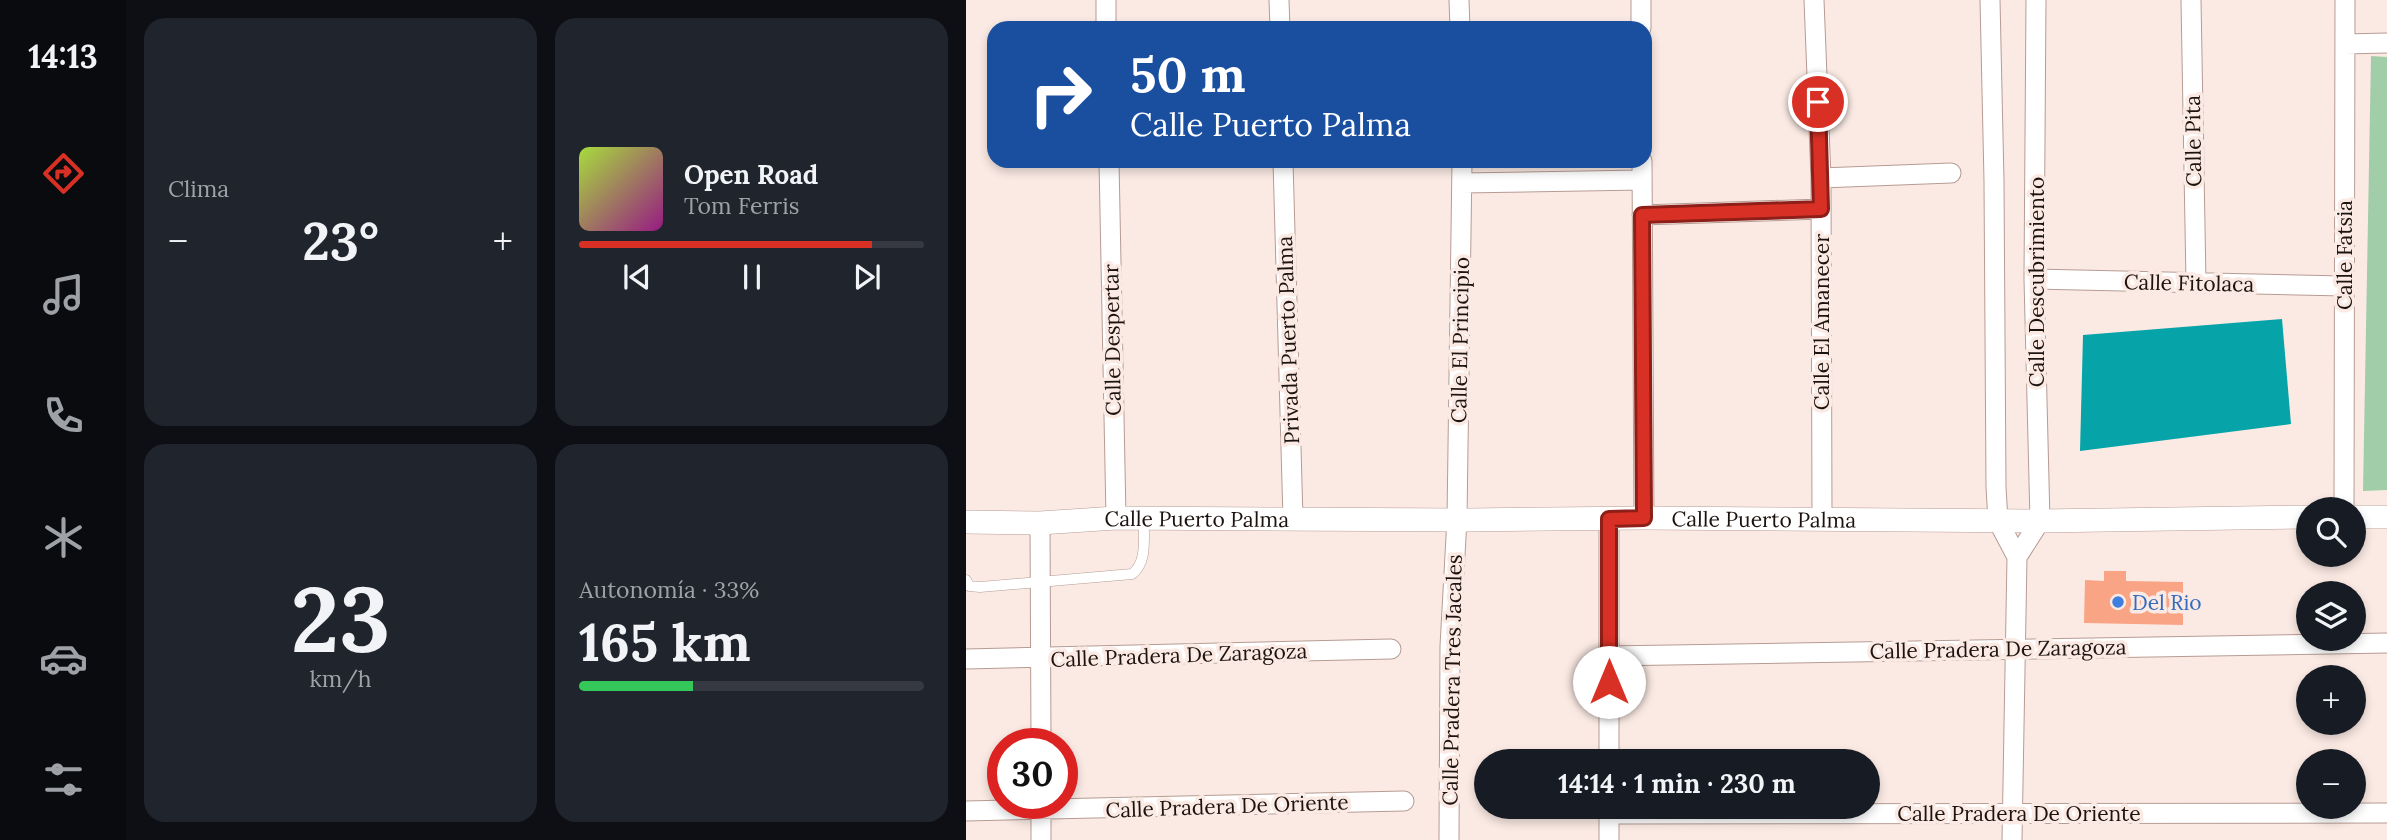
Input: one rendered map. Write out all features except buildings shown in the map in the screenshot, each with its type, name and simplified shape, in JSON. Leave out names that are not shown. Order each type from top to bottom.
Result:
[{"type":"street","points":[[1106,0],[1106,21]]},
{"type":"street","points":[[1279,0],[1280,21]]},
{"type":"street","points":[[1459,0],[1460,21]]},
{"type":"street","points":[[1641,0],[1641,21]]},
{"type":"street","name":"Calle El Amanecer","points":[[1814,0],[1821,178],[1822,518]]},
{"type":"street","name":"Calle Descubrimiento","points":[[1990,0],[1998,520],[2017,557],[2012,840]]},
{"type":"street","name":"Calle Descubrimiento","points":[[2036,0],[2034,279],[2040,521]]},
{"type":"street","name":"Calle Pita","points":[[2191,0],[2196,283]]},
{"type":"street","name":"Calle Fatsia","points":[[2344,497],[2346,0]]},
{"type":"street","points":[[2345,44],[2387,43]]},
{"type":"street","name":"Calle Despertar","points":[[1109,168],[1116,519]]},
{"type":"street","name":"Privada Puerto Palma","points":[[1283,168],[1293,519]]},
{"type":"street","name":"Calle El Principio","points":[[1457,519],[1462,168]]},
{"type":"street","points":[[1462,183],[1642,170],[1644,518]]},
{"type":"street","points":[[1821,178],[1951,173]]},
{"type":"street","points":[[1642,215],[1821,209]]},
{"type":"street","name":"Calle Fitolaca","points":[[2034,279],[2344,286]]},
{"type":"street","points":[[2366,516],[2387,517]]},
{"type":"street","name":"Calle Puerto Palma","points":[[966,522],[1040,523],[1116,519],[1644,518],[2040,521],[2296,517]]},
{"type":"street","name":"Calle Pradera Tres Jacales","points":[[1449,840],[1450,646],[1457,519]]},
{"type":"street","points":[[1609,519],[1609,749]]},
{"type":"street","points":[[2017,557],[2040,521]]},
{"type":"street","points":[[1040,523],[1041,728]]},
{"type":"street","name":"Calle Pradera De Zaragoza","points":[[1608,656],[2387,643]]},
{"type":"street","name":"Calle Pradera De Zaragoza","points":[[966,659],[1391,649]]},
{"type":"street","name":"Calle Pradera De Oriente","points":[[1078,806],[1404,801]]},
{"type":"street","name":"Calle Pradera De Oriente","points":[[966,811],[987,810]]},
{"type":"street","name":"Calle Pradera De Oriente","points":[[1880,812],[2387,813]]},
{"type":"street","points":[[1041,819],[1041,840]]},
{"type":"street","points":[[1609,819],[1609,840]]},
{"type":"lane","points":[[966,580],[969,586],[980,587],[1132,574],[1142,561],[1144,519]]},
{"type":"green space","points":[[2371,56],[2387,57],[2387,490],[2363,491]]},
{"type":"water","points":[[2282,319],[2291,424],[2080,451],[2083,335]]},
{"type":"place","name":"Del Rio","points":[[2118,602]]},
{"type":"route","points":[[1609,682],[1609,519],[1644,518],[1642,215],[1821,209],[1818,102]]}]
